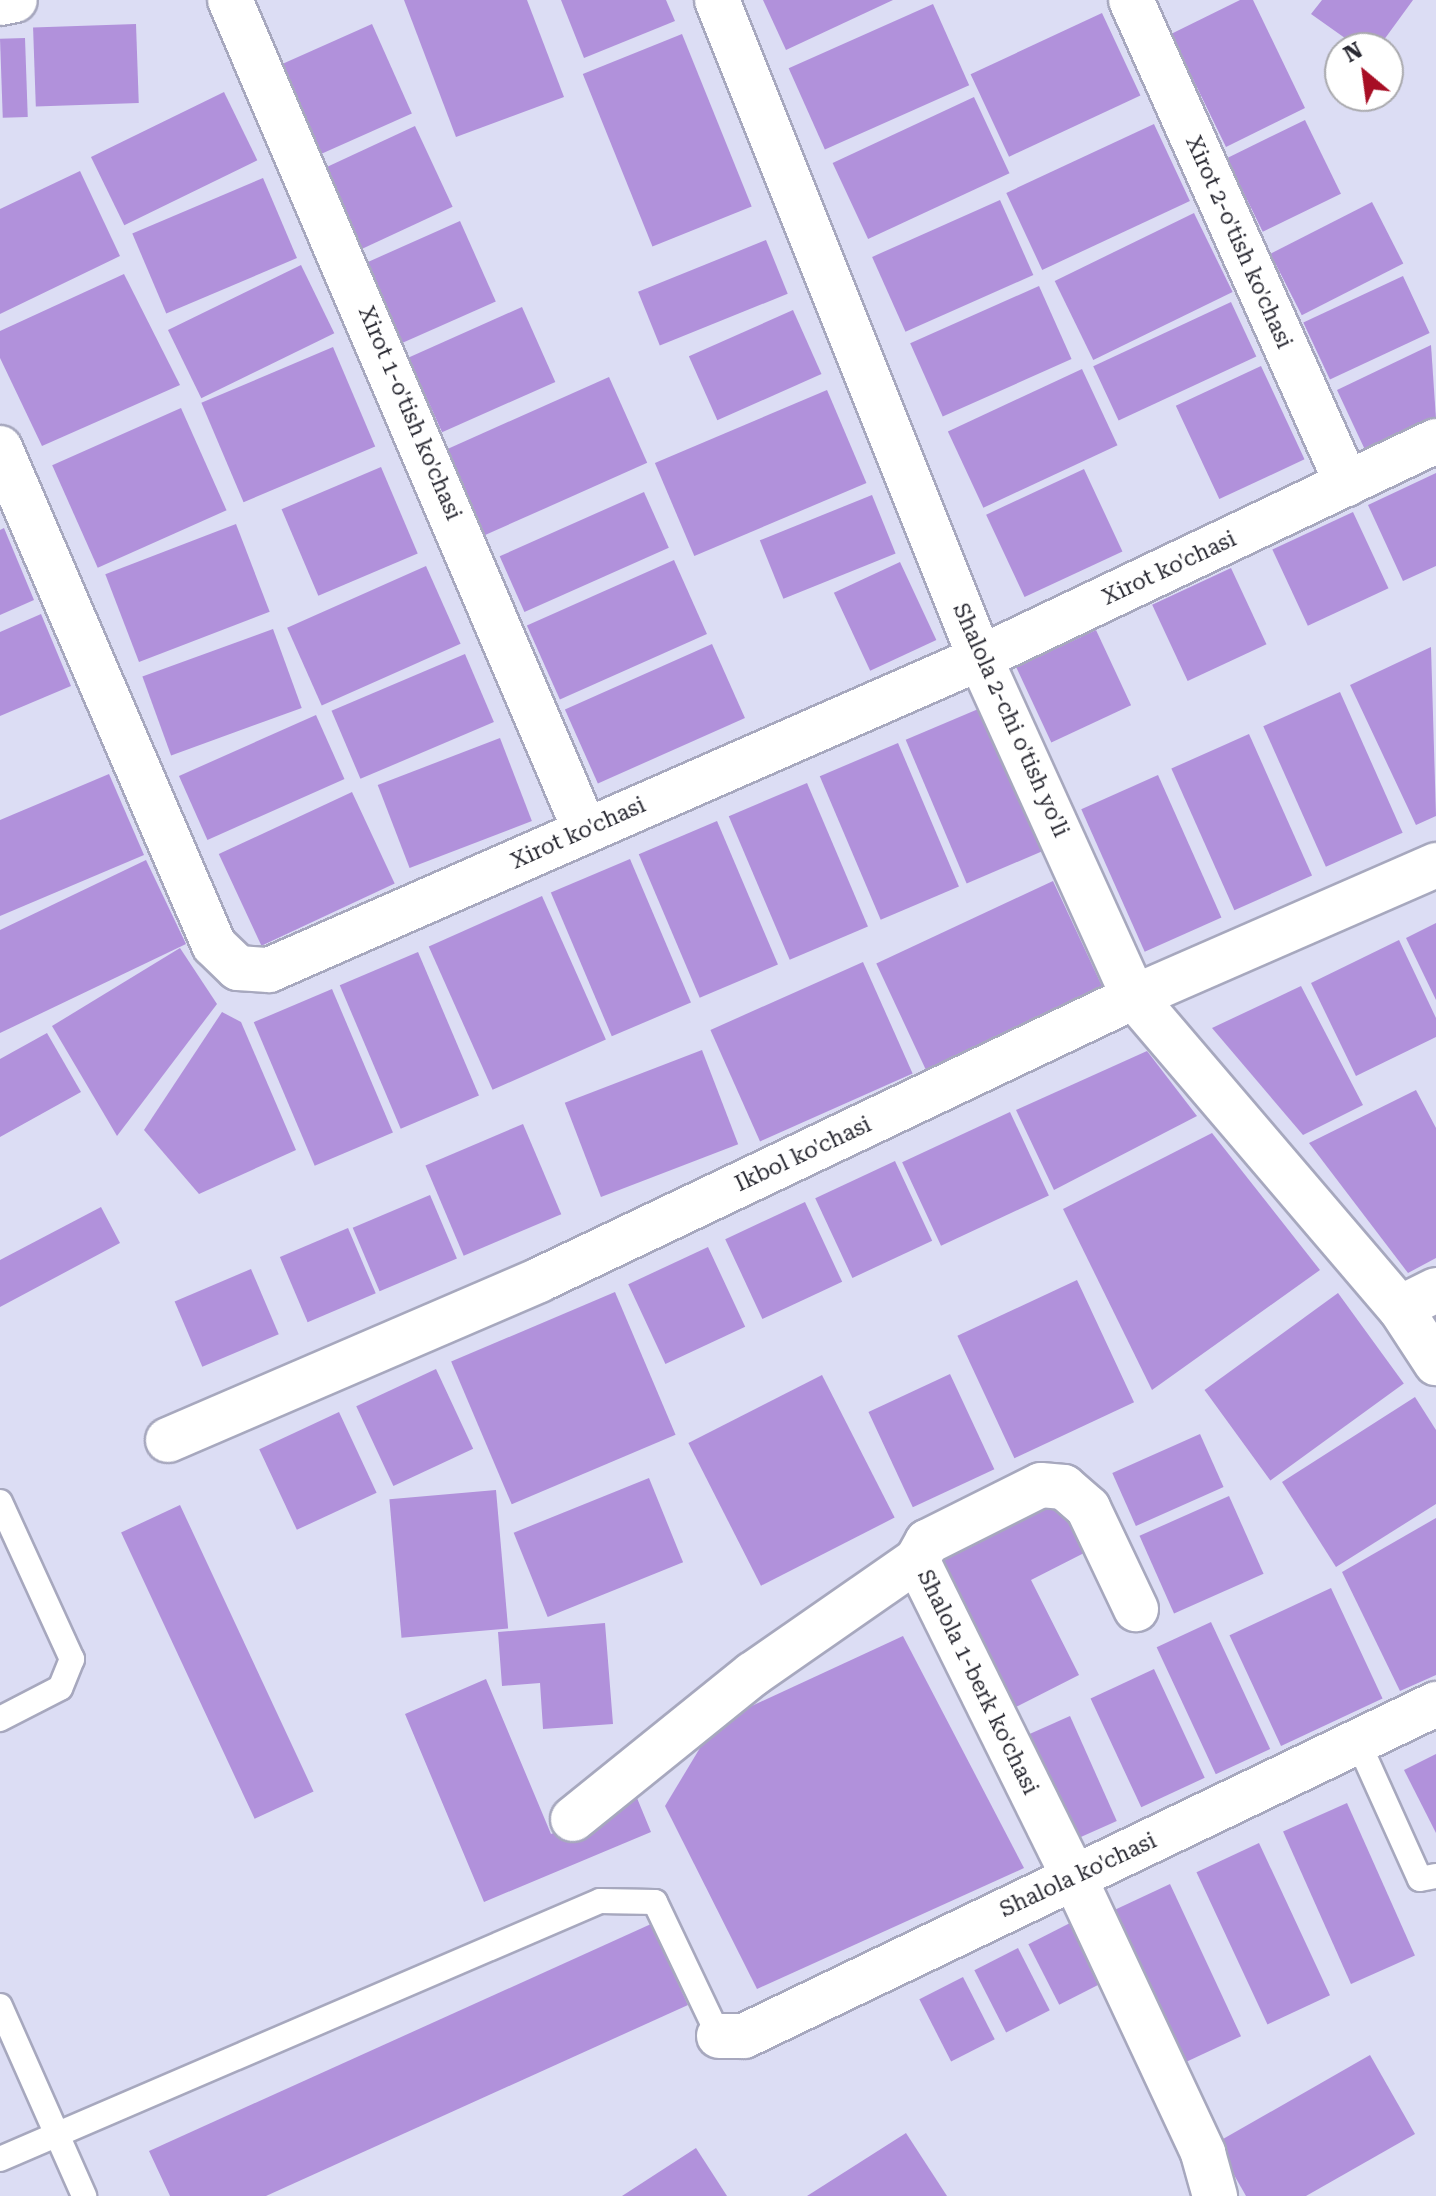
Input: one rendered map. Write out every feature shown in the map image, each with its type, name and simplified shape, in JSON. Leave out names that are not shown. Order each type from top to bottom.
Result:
[{"type":"street","points":[[0,3],[15,0]]},
{"type":"street","name":"Xirot 1-o'tish ko'chasi","points":[[230,0],[585,830]]},
{"type":"street","name":"Shalola 2-chi o'tish yo'li","points":[[717,0],[980,658],[1134,997],[1418,1299],[1436,1363]]},
{"type":"street","name":"Xirot 2-o'tish ko'chasi","points":[[1131,0],[1347,484]]},
{"type":"street","name":"Xirot ko'chasi","points":[[0,448],[214,945],[238,968],[269,970],[980,658],[1436,441]]},
{"type":"street","name":"Ikbol ko'chasi","points":[[168,1440],[539,1280],[1134,997],[1436,865]]},
{"type":"street","points":[[917,1560],[942,1534],[1041,1485],[1064,1487],[1088,1508],[1136,1609]]},
{"type":"street","name":"Shalola 1-berk ko'chasi","points":[[573,1819],[753,1674],[917,1560],[1074,1877],[1203,2153],[1215,2196]]},
{"type":"street","name":"Shalola ko'chasi","points":[[719,2036],[744,2036],[1436,1704]]},
{"type":"lane","points":[[0,1502],[72,1659],[60,1688],[0,1719]]},
{"type":"lane","points":[[1358,1742],[1420,1879],[1436,1876]]},
{"type":"lane","points":[[0,2159],[600,1901],[655,1902],[719,2036]]},
{"type":"lane","points":[[0,2006],[84,2196]]},
{"type":"building","points":[[404,0],[527,0],[564,97],[456,137]]},
{"type":"building","points":[[561,0],[666,0],[675,21],[584,58]]},
{"type":"building","points":[[763,0],[893,0],[786,50]]},
{"type":"building","points":[[1240,0],[1253,0],[1305,108],[1226,147],[1171,34]]},
{"type":"building","points":[[1322,0],[1413,0],[1390,32],[1336,32],[1311,14]]},
{"type":"building","points":[[933,4],[969,85],[825,150],[789,68]]},
{"type":"building","points":[[1102,13],[1140,95],[1009,157],[971,74]]},
{"type":"building","points":[[136,24],[139,103],[36,107],[33,28]]},
{"type":"building","points":[[372,24],[412,114],[316,156],[276,67]]},
{"type":"building","points":[[682,34],[752,206],[652,247],[583,74]]},
{"type":"building","points":[[25,38],[28,117],[3,118],[0,39]]},
{"type":"building","points":[[224,92],[257,160],[124,225],[91,157]]},
{"type":"building","points":[[974,97],[1009,173],[868,239],[833,163]]},
{"type":"building","points":[[1305,120],[1341,194],[1263,232],[1227,158]]},
{"type":"building","points":[[1154,124],[1190,201],[1042,270],[1006,193]]},
{"type":"building","points":[[415,126],[453,207],[357,251],[320,170]]},
{"type":"building","points":[[80,171],[120,256],[0,314],[0,209]]},
{"type":"building","points":[[263,178],[297,258],[166,314],[132,233]]},
{"type":"building","points":[[1000,200],[1033,275],[905,332],[872,257]]},
{"type":"building","points":[[1372,202],[1403,263],[1302,315],[1270,254]]},
{"type":"building","points":[[1194,213],[1233,292],[1093,360],[1055,281]]},
{"type":"building","points":[[460,221],[496,301],[400,344],[364,264]]},
{"type":"building","points":[[766,240],[788,294],[660,345],[638,292]]},
{"type":"building","points":[[301,265],[334,333],[201,398],[168,330]]},
{"type":"building","points":[[124,274],[180,385],[42,446],[0,358],[0,331]]},
{"type":"building","points":[[1403,276],[1430,333],[1330,380],[1303,322]]},
{"type":"building","points":[[1039,286],[1072,359],[943,416],[910,343]]},
{"type":"building","points":[[1231,302],[1256,356],[1119,421],[1093,366]]},
{"type":"building","points":[[522,307],[555,382],[442,432],[409,357]]},
{"type":"building","points":[[793,310],[821,374],[717,420],[689,356]]},
{"type":"building","points":[[1431,345],[1436,419],[1366,452],[1337,390]]},
{"type":"building","points":[[333,347],[375,446],[244,502],[201,403]]},
{"type":"building","points":[[1261,366],[1305,459],[1219,499],[1176,406]]},
{"type":"building","points":[[1082,369],[1117,445],[983,508],[948,432]]},
{"type":"building","points":[[609,377],[647,463],[485,535],[446,449]]},
{"type":"building","points":[[827,390],[866,483],[694,556],[655,463]]},
{"type":"building","points":[[181,408],[227,510],[98,568],[52,465]]},
{"type":"building","points":[[381,467],[418,554],[318,596],[282,509]]},
{"type":"building","points":[[1084,469],[1122,551],[1025,597],[986,515]]},
{"type":"building","points":[[1436,473],[1436,566],[1403,581],[1368,505]]},
{"type":"building","points":[[644,492],[669,548],[524,612],[500,556]]},
{"type":"building","points":[[872,495],[896,553],[783,599],[760,540]]},
{"type":"building","points":[[1353,512],[1388,588],[1308,626],[1272,550]]},
{"type":"building","points":[[236,524],[270,612],[139,662],[105,574]]},
{"type":"building","points":[[4,528],[34,600],[0,615],[0,530]]},
{"type":"building","points":[[674,560],[707,634],[560,699],[527,625]]},
{"type":"building","points":[[900,562],[936,640],[870,671],[834,593]]},
{"type":"building","points":[[426,566],[461,644],[322,705],[287,628]]},
{"type":"building","points":[[1231,568],[1266,644],[1188,681],[1152,605]]},
{"type":"building","points":[[41,614],[71,686],[0,716],[0,632]]},
{"type":"building","points":[[273,629],[302,708],[171,755],[142,677]]},
{"type":"building","points":[[1096,630],[1131,705],[1051,742],[1016,667]]},
{"type":"building","points":[[712,644],[745,718],[598,783],[565,709]]},
{"type":"building","points":[[1431,647],[1436,816],[1416,825],[1350,685]]},
{"type":"building","points":[[465,654],[494,722],[360,779],[332,711]]},
{"type":"building","points":[[1340,692],[1403,833],[1326,867],[1263,726]]},
{"type":"building","points":[[983,707],[1044,851],[967,883],[906,740]]},
{"type":"building","points":[[316,715],[344,779],[207,840],[179,776]]},
{"type":"building","points":[[1249,734],[1312,876],[1234,910],[1171,769]]},
{"type":"building","points":[[500,738],[532,821],[410,868],[378,785]]},
{"type":"building","points":[[898,743],[959,887],[881,920],[820,776]]},
{"type":"building","points":[[109,774],[144,855],[0,916],[0,820]]},
{"type":"building","points":[[1158,775],[1221,918],[1145,952],[1081,809]]},
{"type":"building","points":[[807,783],[868,927],[790,960],[729,816]]},
{"type":"building","points":[[352,792],[395,884],[261,946],[219,854]]},
{"type":"building","points":[[717,821],[778,965],[700,998],[639,854]]},
{"type":"building","points":[[630,859],[691,1003],[612,1036],[551,893]]},
{"type":"building","points":[[146,860],[186,944],[0,1033],[0,930]]},
{"type":"building","points":[[1053,881],[1105,992],[928,1074],[876,963]]},
{"type":"building","points":[[542,896],[606,1039],[493,1090],[429,946]]},
{"type":"building","points":[[1436,923],[1436,1000],[1406,938]]},
{"type":"building","points":[[1399,940],[1436,1018],[1436,1037],[1356,1076],[1311,983]]},
{"type":"building","points":[[180,948],[217,1004],[117,1136],[52,1026]]},
{"type":"building","points":[[418,952],[479,1096],[401,1129],[340,985]]},
{"type":"building","points":[[863,962],[913,1073],[760,1141],[710,1030]]},
{"type":"building","points":[[1301,986],[1363,1105],[1303,1135],[1212,1028]]},
{"type":"building","points":[[332,989],[393,1133],[315,1166],[254,1022]]},
{"type":"building","points":[[222,1012],[241,1022],[296,1150],[199,1194],[144,1130]]},
{"type":"building","points":[[47,1033],[81,1092],[0,1137],[0,1059]]},
{"type":"building","points":[[702,1050],[738,1144],[601,1197],[565,1103]]},
{"type":"building","points":[[1147,1051],[1197,1116],[1054,1190],[1016,1110]]},
{"type":"building","points":[[1416,1090],[1436,1128],[1436,1258],[1408,1273],[1309,1143]]},
{"type":"building","points":[[1010,1112],[1049,1195],[941,1246],[902,1162]]},
{"type":"building","points":[[523,1124],[561,1214],[464,1256],[425,1165]]},
{"type":"building","points":[[1212,1133],[1320,1270],[1152,1390],[1063,1209]]},
{"type":"building","points":[[895,1161],[932,1241],[852,1278],[815,1198]]},
{"type":"building","points":[[430,1195],[457,1259],[380,1291],[353,1228]]},
{"type":"building","points":[[805,1202],[842,1282],[762,1319],[725,1239]]},
{"type":"building","points":[[101,1207],[120,1243],[0,1307],[0,1260]]},
{"type":"building","points":[[348,1228],[376,1293],[308,1322],[280,1257]]},
{"type":"building","points":[[708,1247],[745,1327],[665,1364],[628,1284]]},
{"type":"building","points":[[251,1269],[279,1334],[202,1367],[175,1301]]},
{"type":"building","points":[[1077,1280],[1134,1402],[1014,1458],[957,1336]]},
{"type":"building","points":[[615,1292],[676,1435],[512,1504],[451,1362]]},
{"type":"building","points":[[1338,1293],[1404,1384],[1270,1481],[1205,1390]]},
{"type":"building","points":[[436,1369],[473,1449],[393,1486],[356,1406]]},
{"type":"building","points":[[950,1374],[994,1469],[913,1507],[868,1412]]},
{"type":"building","points":[[822,1375],[895,1518],[761,1586],[688,1443]]},
{"type":"building","points":[[1415,1397],[1436,1430],[1436,1504],[1336,1567],[1282,1482]]},
{"type":"building","points":[[339,1412],[377,1493],[297,1530],[259,1449]]},
{"type":"building","points":[[1200,1434],[1224,1487],[1136,1526],[1112,1473]]},
{"type":"building","points":[[649,1478],[683,1562],[548,1617],[514,1533]]},
{"type":"building","points":[[496,1490],[508,1628],[402,1638],[389,1499]]},
{"type":"building","points":[[1229,1496],[1264,1574],[1174,1614],[1139,1536]]},
{"type":"building","points":[[1058,1497],[1086,1552],[1031,1580],[1079,1675],[1012,1709],[936,1558]]},
{"type":"building","points":[[180,1505],[314,1791],[255,1819],[121,1532]]},
{"type":"building","points":[[1436,1518],[1436,1675],[1400,1691],[1342,1572]]},
{"type":"building","points":[[1331,1588],[1383,1699],[1281,1746],[1229,1635]]},
{"type":"building","points":[[1211,1622],[1270,1749],[1216,1774],[1157,1647]]},
{"type":"building","points":[[605,1623],[613,1724],[543,1729],[540,1683],[502,1686],[498,1632]]},
{"type":"building","points":[[903,1636],[1024,1868],[757,1989],[665,1806],[715,1723]]},
{"type":"building","points":[[1154,1669],[1205,1778],[1141,1807],[1091,1699]]},
{"type":"building","points":[[486,1679],[551,1834],[637,1798],[651,1832],[484,1902],[405,1714]]},
{"type":"building","points":[[1070,1716],[1117,1821],[1070,1842],[1023,1737]]},
{"type":"building","points":[[1436,1754],[1436,1833],[1404,1770]]},
{"type":"building","points":[[1347,1803],[1415,1956],[1351,1984],[1283,1831]]},
{"type":"building","points":[[1259,1843],[1330,1995],[1267,2024],[1196,1872]]},
{"type":"building","points":[[1170,1884],[1241,2036],[1178,2065],[1107,1913]]},
{"type":"building","points":[[1072,1922],[1103,1983],[1059,2005],[1028,1944]]},
{"type":"building","points":[[651,1924],[688,2005],[266,2196],[170,2196],[149,2151]]},
{"type":"building","points":[[1018,1948],[1050,2010],[1006,2033],[974,1970]]},
{"type":"building","points":[[963,1977],[995,2039],[951,2062],[919,1999]]},
{"type":"building","points":[[1370,2055],[1415,2134],[1306,2196],[1246,2196],[1216,2143]]},
{"type":"building","points":[[906,2133],[947,2196],[807,2196]]},
{"type":"building","points":[[696,2148],[727,2196],[622,2196]]}]
